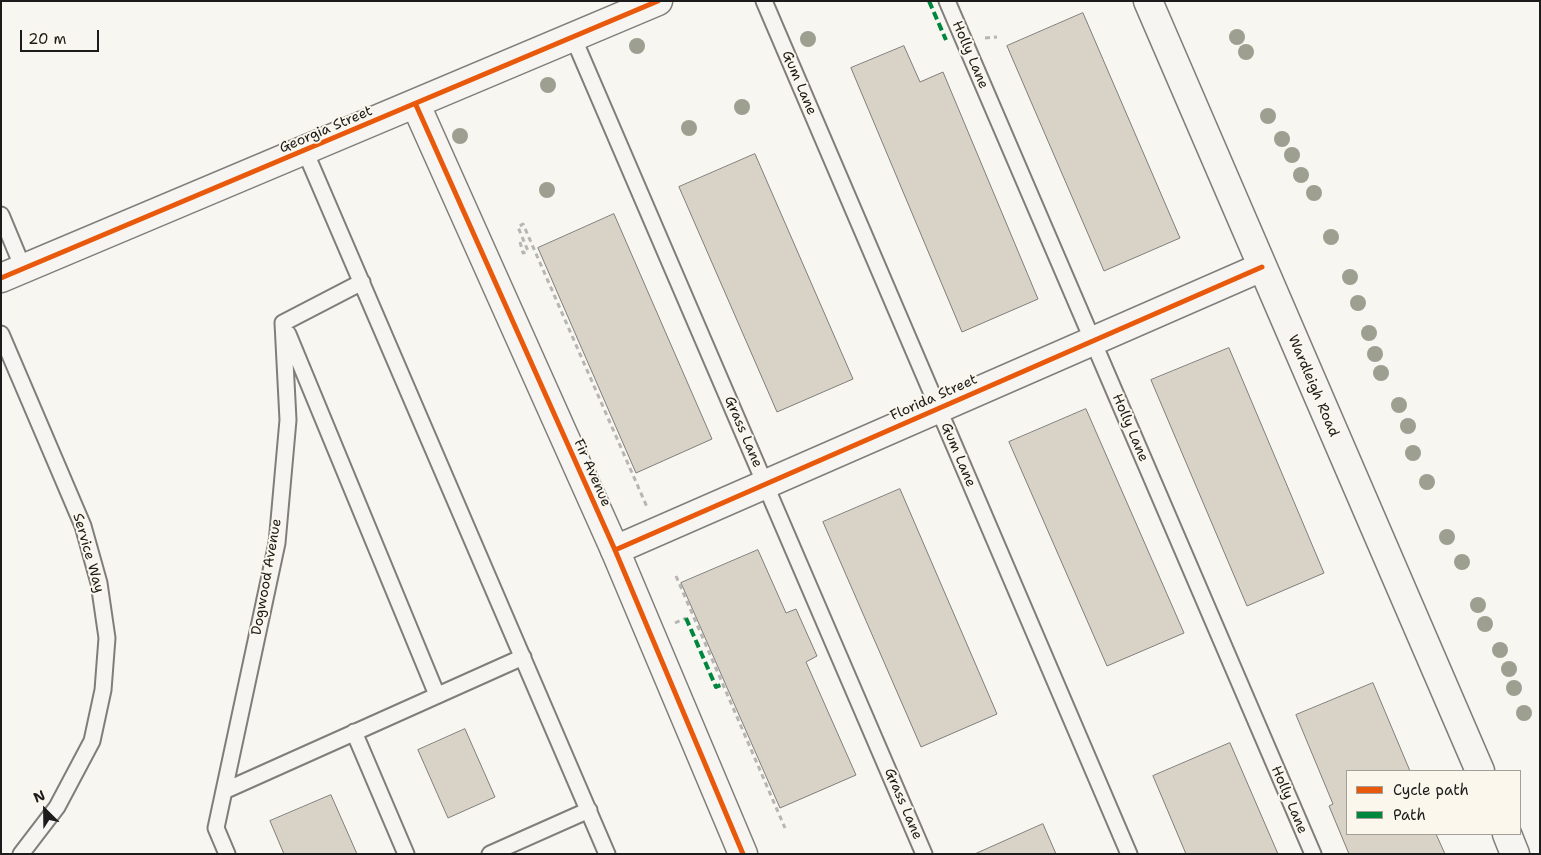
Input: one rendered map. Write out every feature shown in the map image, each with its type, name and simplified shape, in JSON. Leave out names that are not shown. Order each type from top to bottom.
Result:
[{"type":"street","name":"Georgia Street","points":[[12,273],[416,105],[658,1]]},
{"type":"street","name":"Wardleigh Road","points":[[1148,1],[1480,770]]},
{"type":"street","name":"Fir Avenue","points":[[416,105],[615,550],[743,854]]},
{"type":"street","name":"Florida Street","points":[[615,550],[1262,267]]},
{"type":"street","points":[[1506,835],[1515,854]]},
{"type":"lane","name":"Gum Lane","points":[[764,1],[1129,854]]},
{"type":"lane","name":"Holly Lane","points":[[947,1],[1312,854]]},
{"type":"lane","name":"Grass Lane","points":[[573,37],[924,854]]},
{"type":"lane","points":[[305,151],[590,810],[607,854]]},
{"type":"lane","points":[[1,215],[12,273]]},
{"type":"lane","points":[[362,282],[283,323],[437,696]]},
{"type":"lane","name":"Dogwood Avenue","points":[[227,854],[216,828],[276,543],[288,420],[283,323]]},
{"type":"lane","name":"Service Way","points":[[1,334],[83,526],[99,583],[107,638],[103,690],[92,742],[57,807],[22,854]]},
{"type":"lane","points":[[224,791],[523,657]]},
{"type":"lane","points":[[354,732],[406,854]]},
{"type":"lane","points":[[490,854],[590,810]]},
{"type":"path","points":[[520,242],[523,253],[528,251],[518,227],[523,224],[650,512]]},
{"type":"path","points":[[676,576],[785,828]]},
{"type":"building","points":[[1083,13],[1180,238],[1104,271],[1007,46]]},
{"type":"building","points":[[904,46],[920,82],[943,72],[1038,299],[962,332],[851,68]]},
{"type":"building","points":[[755,154],[853,379],[777,412],[679,187]]},
{"type":"building","points":[[614,214],[712,439],[636,473],[538,248]]},
{"type":"building","points":[[1229,348],[1324,573],[1247,606],[1151,380]]},
{"type":"building","points":[[1086,409],[1184,633],[1107,666],[1009,442]]},
{"type":"building","points":[[900,489],[997,714],[921,747],[823,522]]},
{"type":"building","points":[[758,550],[786,613],[796,609],[817,656],[806,662],[856,775],[780,808],[681,583]]},
{"type":"building","points":[[1373,683],[1410,770],[1346,770],[1346,835],[1436,835],[1445,854],[1349,854],[1329,806],[1333,804],[1296,715]]},
{"type":"building","points":[[465,729],[495,797],[448,818],[418,750]]},
{"type":"building","points":[[1230,743],[1278,854],[1186,854],[1153,776]]},
{"type":"building","points":[[331,795],[357,854],[284,854],[270,821]]},
{"type":"building","points":[[1043,824],[1056,854],[975,854]]},
{"type":"marked path","points":[[929,1],[946,40]]},
{"type":"marked path","points":[[686,618],[716,687],[723,684]]},
{"type":"cycle path","points":[[1,278],[658,1]]},
{"type":"cycle path","points":[[416,105],[615,550],[743,854]]},
{"type":"cycle path","points":[[615,550],[1262,267]]}]
